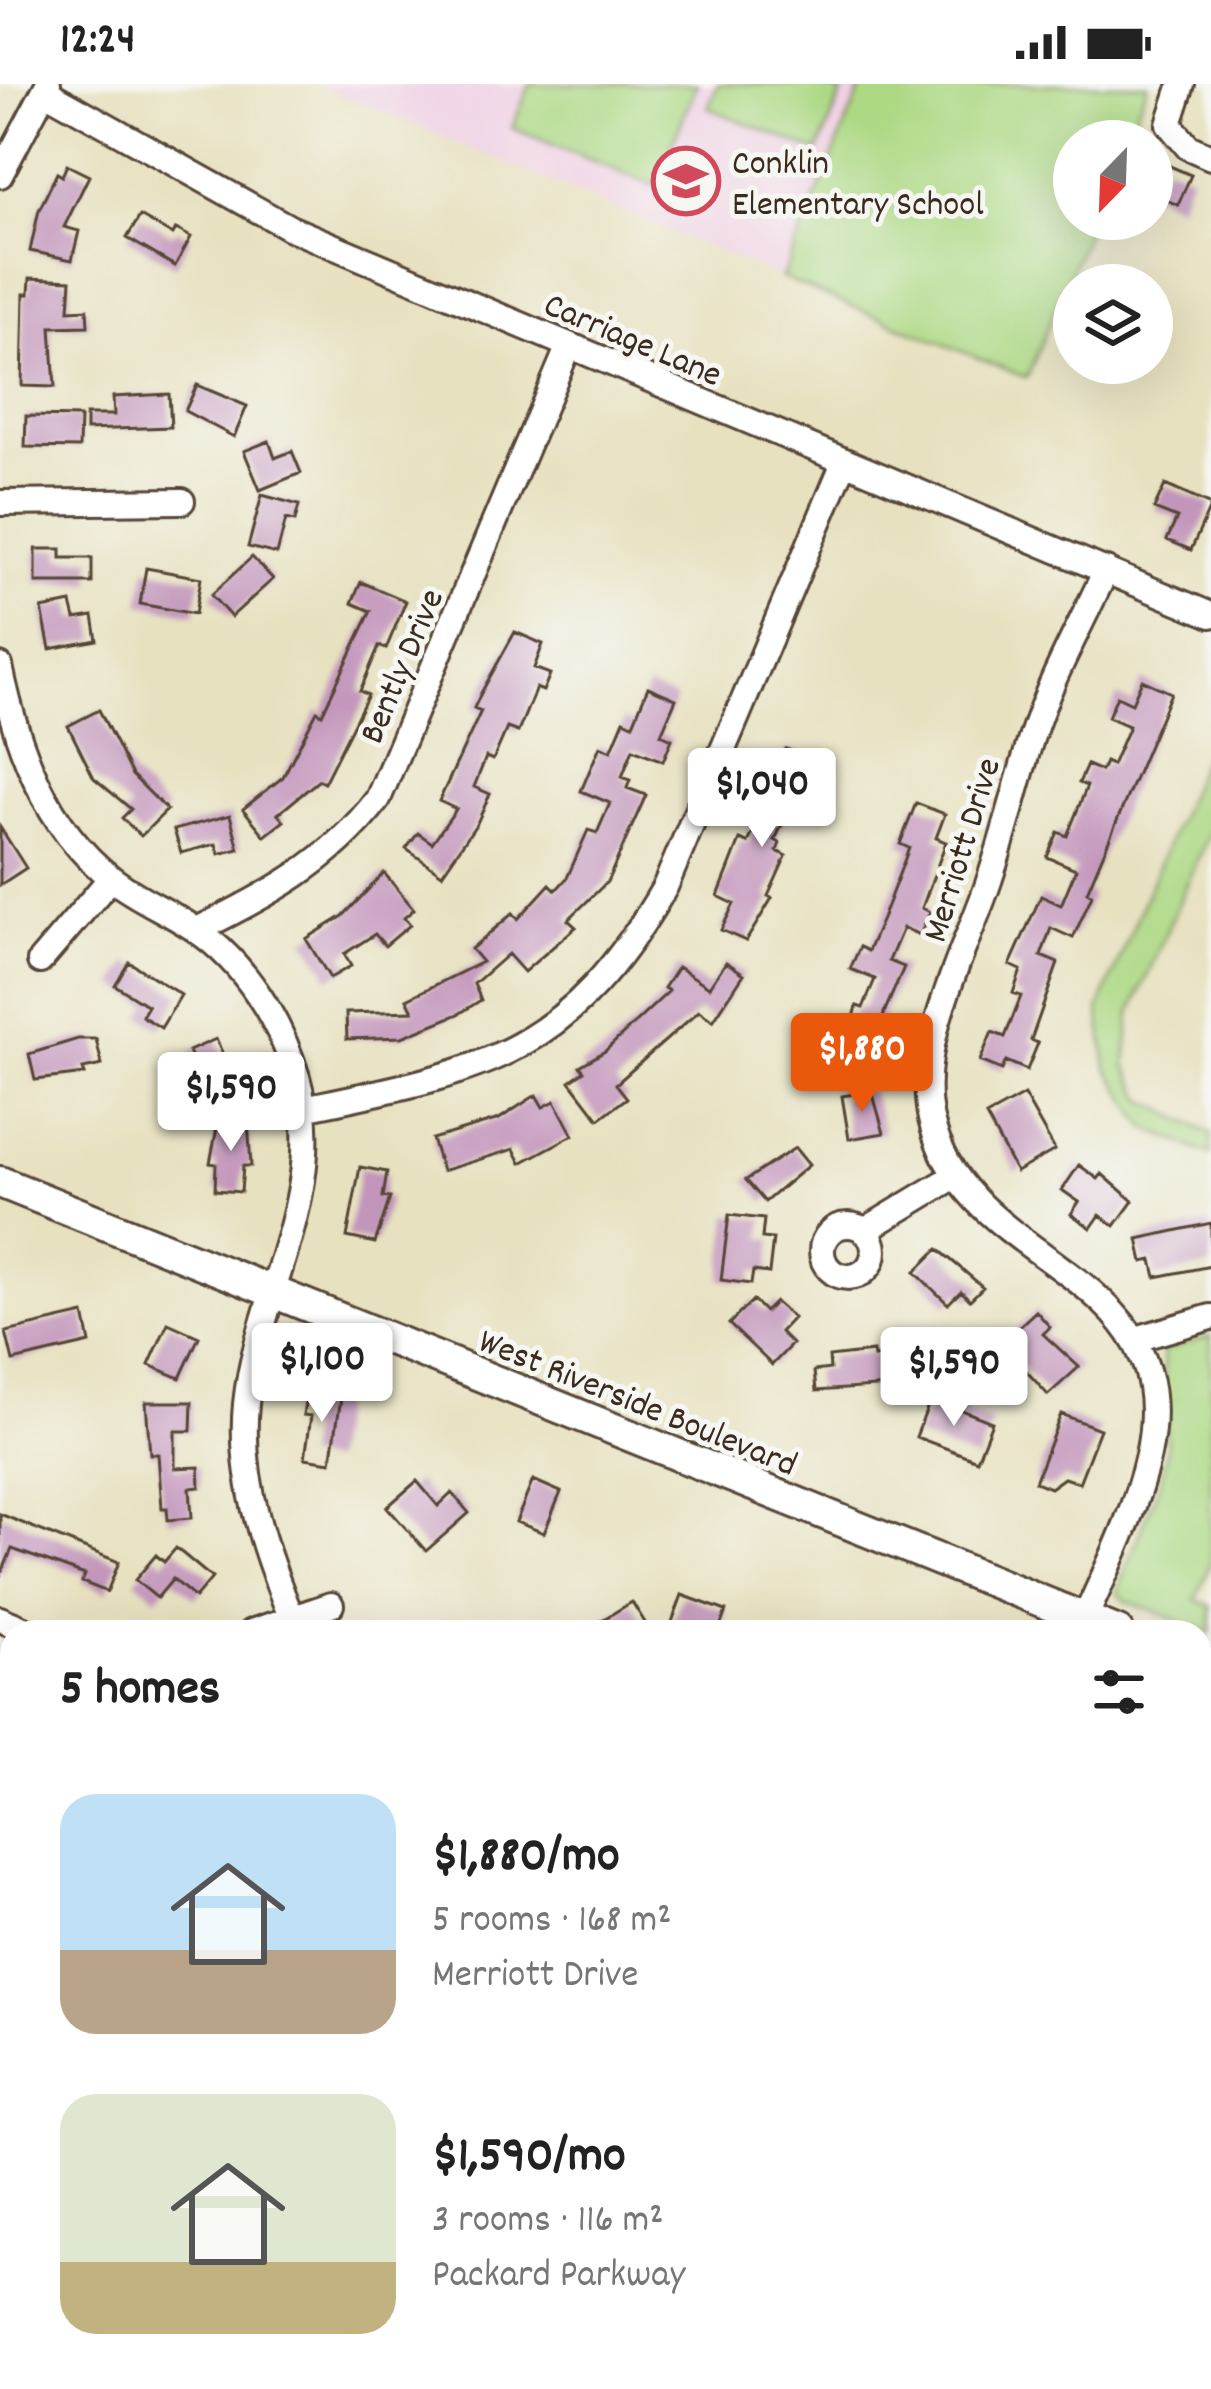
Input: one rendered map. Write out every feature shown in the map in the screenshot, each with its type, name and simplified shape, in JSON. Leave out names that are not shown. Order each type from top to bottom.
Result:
[{"type":"main road","name":"West Riverside Boulevard","points":[[0,1182],[1067,1620]]},
{"type":"street","points":[[1182,84],[1169,124],[1188,147],[1211,157]]},
{"type":"street","points":[[0,176],[47,87]]},
{"type":"street","name":"Carriage Lane","points":[[47,87],[290,228],[843,465],[1211,616]]},
{"type":"street","name":"Bently Drive","points":[[197,930],[318,863],[378,799],[568,348]]},
{"type":"street","points":[[304,1108],[448,1078],[491,1063],[574,1006],[605,975],[635,939],[665,887],[843,465]]},
{"type":"street","points":[[0,503],[182,501]]},
{"type":"street","name":"Merriott Drive","points":[[1084,1620],[1150,1450],[1152,1395],[1136,1339],[1095,1290],[995,1222],[955,1176],[931,1122],[927,1097],[932,1051],[1033,732],[1106,570]]},
{"type":"street","points":[[0,665],[26,764],[53,813],[111,878],[197,930],[231,958],[280,1035],[304,1108],[303,1185],[252,1364],[244,1450],[249,1496],[292,1620]]},
{"type":"street","points":[[40,961],[111,878]]},
{"type":"street","points":[[864,1231],[955,1176]]},
{"type":"street","points":[[1136,1339],[1211,1317]]},
{"type":"street","points":[[303,1620],[331,1605]]},
{"type":"shaded area","name":"Conklin Elementary School","points":[[316,84],[863,84],[782,278]]},
{"type":"green space","points":[[530,84],[697,84],[655,186],[512,128]]},
{"type":"green space","points":[[718,84],[818,84],[842,93],[818,152],[708,108]]},
{"type":"green space","points":[[863,84],[1148,84],[1133,120],[1053,120],[1053,240],[1083,240],[1074,264],[1053,264],[1053,314],[1027,378],[782,278]]},
{"type":"green space","points":[[1211,739],[1211,829],[1131,1013],[1126,1065],[1144,1100],[1211,1134],[1211,1155],[1147,1129],[1107,1068],[1099,1009]]},
{"type":"green space","points":[[1211,1336],[1211,1563],[1196,1600],[1211,1606],[1211,1620],[1176,1620],[1126,1601],[1117,1592],[1161,1479],[1167,1446],[1163,1351]]},
{"type":"building","points":[[67,165],[89,176],[64,227],[79,231],[72,260],[30,251],[39,210],[57,173],[62,176]]},
{"type":"building","points":[[1173,167],[1191,175],[1178,205],[1173,203]]},
{"type":"building","points":[[140,216],[173,235],[176,229],[191,237],[175,266],[127,238]]},
{"type":"building","points":[[30,278],[71,280],[69,310],[87,309],[88,326],[51,327],[55,387],[22,386],[24,294],[29,294]]},
{"type":"building","points":[[197,385],[247,406],[234,437],[185,411]]},
{"type":"building","points":[[169,394],[171,427],[86,430],[86,415],[114,415],[113,397]]},
{"type":"building","points":[[26,416],[80,417],[79,448],[25,447]]},
{"type":"building","points":[[269,441],[275,458],[292,451],[301,473],[260,490],[244,451]]},
{"type":"building","points":[[1165,485],[1211,505],[1191,550],[1167,540],[1177,518],[1154,509]]},
{"type":"building","points":[[262,495],[299,505],[295,521],[286,519],[277,554],[248,547]]},
{"type":"building","points":[[36,549],[61,549],[61,558],[92,558],[92,583],[36,583]]},
{"type":"building","points":[[252,557],[273,579],[231,617],[211,595]]},
{"type":"building","points":[[146,568],[201,578],[195,614],[140,604]]},
{"type":"building","points":[[361,582],[406,601],[386,649],[379,646],[360,691],[368,695],[324,783],[319,780],[278,814],[284,821],[265,836],[243,809],[283,777],[317,711],[322,714],[371,611],[352,603]]},
{"type":"building","points":[[71,603],[75,619],[93,616],[97,640],[50,649],[42,609]]},
{"type":"building","points":[[515,632],[543,644],[534,668],[550,674],[543,691],[536,688],[518,732],[507,728],[493,760],[486,757],[474,787],[490,794],[477,823],[442,874],[406,849],[418,833],[432,843],[456,809],[439,801],[481,711],[474,708]]},
{"type":"building","points":[[1142,680],[1171,693],[1087,892],[1092,895],[1073,938],[1051,928],[1041,956],[1058,963],[1031,1040],[1038,1043],[1027,1070],[1006,1061],[1002,1070],[980,1061],[992,1032],[1005,1037],[1021,996],[1013,993],[1021,970],[1010,965],[1041,896],[1061,905],[1076,869],[1047,857],[1058,832],[1067,836],[1087,786],[1079,783],[1087,765],[1101,771],[1105,762],[1112,765],[1129,726],[1108,717],[1117,696],[1132,703]]},
{"type":"building","points":[[648,687],[676,699],[661,734],[672,739],[663,761],[633,749],[622,777],[630,780],[627,788],[646,795],[607,882],[568,920],[576,927],[524,972],[508,954],[474,984],[481,1000],[459,1014],[402,1037],[347,1039],[346,1013],[413,1011],[407,999],[482,962],[471,949],[513,913],[518,919],[550,884],[556,890],[567,878],[588,830],[597,833],[610,803],[581,791],[600,746],[611,751],[624,720],[633,724]]},
{"type":"building","points":[[99,710],[132,775],[167,810],[141,836],[122,818],[131,809],[94,778],[68,726]]},
{"type":"building","points":[[786,749],[812,759],[775,840],[780,843],[777,851],[786,856],[768,896],[772,898],[746,941],[721,930],[734,904],[718,896],[740,840],[748,843],[767,801],[755,797],[764,776],[774,780]]},
{"type":"building","points":[[916,803],[945,814],[936,838],[946,842],[922,908],[930,912],[920,935],[903,928],[889,961],[904,967],[884,1013],[878,1053],[847,1045],[857,1006],[863,1008],[875,979],[850,969],[860,947],[868,951],[882,919],[909,848],[900,844]]},
{"type":"building","points":[[230,815],[239,849],[219,854],[216,844],[181,853],[174,830]]},
{"type":"building","points":[[0,827],[26,868],[0,885]]},
{"type":"building","points":[[384,873],[414,909],[404,918],[410,925],[385,946],[375,934],[344,954],[351,966],[330,978],[306,939],[343,916]]},
{"type":"building","points":[[129,962],[181,995],[161,1028],[142,1016],[148,1006],[115,985]]},
{"type":"building","points":[[726,962],[744,974],[713,1021],[699,1011],[616,1084],[627,1098],[599,1119],[570,1081],[584,1071],[580,1066],[605,1051],[669,991],[664,988],[678,967],[709,987]]},
{"type":"building","points":[[78,1039],[96,1039],[102,1065],[83,1069],[85,1074],[35,1080],[29,1054]]},
{"type":"building","points":[[216,1039],[240,1093],[213,1105],[189,1051]]},
{"type":"building","points":[[872,1091],[884,1133],[849,1139],[842,1096]]},
{"type":"building","points":[[536,1095],[543,1107],[555,1101],[573,1135],[521,1163],[514,1149],[442,1171],[432,1139],[499,1119]]},
{"type":"building","points":[[1024,1095],[1055,1150],[1016,1172],[986,1116]]},
{"type":"building","points":[[219,1118],[248,1121],[251,1166],[243,1166],[241,1192],[215,1190],[216,1164],[210,1163]]},
{"type":"building","points":[[795,1148],[809,1165],[765,1202],[746,1180]]},
{"type":"building","points":[[1079,1165],[1098,1179],[1102,1174],[1133,1201],[1115,1226],[1100,1215],[1091,1228],[1071,1214],[1079,1202],[1062,1190]]},
{"type":"building","points":[[360,1167],[387,1172],[383,1197],[390,1198],[375,1243],[347,1237]]},
{"type":"building","points":[[729,1215],[764,1219],[762,1238],[773,1239],[769,1273],[753,1271],[751,1284],[721,1280]]},
{"type":"building","points":[[1211,1223],[1211,1266],[1156,1277],[1152,1260],[1143,1262],[1138,1239]]},
{"type":"building","points":[[938,1249],[983,1287],[970,1300],[961,1291],[948,1304],[915,1272]]},
{"type":"building","points":[[753,1300],[765,1312],[775,1302],[793,1318],[780,1332],[792,1344],[772,1365],[729,1324]]},
{"type":"building","points":[[1036,1311],[1050,1327],[1043,1334],[1079,1367],[1048,1395],[1001,1343]]},
{"type":"building","points":[[84,1314],[90,1343],[13,1361],[6,1332]]},
{"type":"building","points":[[168,1323],[199,1337],[180,1378],[149,1365]]},
{"type":"building","points":[[873,1352],[874,1357],[899,1353],[903,1385],[816,1391],[814,1371],[830,1369],[829,1357]]},
{"type":"building","points":[[307,1392],[341,1398],[331,1462],[305,1458],[311,1416],[303,1415]]},
{"type":"building","points":[[931,1398],[992,1422],[977,1460],[916,1437]]},
{"type":"building","points":[[146,1402],[192,1402],[191,1431],[175,1431],[175,1468],[199,1467],[200,1487],[190,1488],[192,1518],[168,1520],[167,1508],[162,1508],[158,1454],[150,1454]]},
{"type":"building","points":[[1061,1414],[1100,1429],[1079,1483],[1064,1478],[1050,1488],[1035,1482]]},
{"type":"building","points":[[533,1480],[561,1492],[544,1533],[516,1522]]},
{"type":"building","points":[[417,1481],[438,1506],[452,1493],[469,1513],[426,1551],[387,1507]]},
{"type":"building","points":[[0,1514],[119,1562],[107,1592],[82,1582],[85,1575],[12,1549],[0,1577]]},
{"type":"building","points":[[176,1548],[212,1578],[195,1598],[173,1579],[157,1598],[135,1580],[156,1555],[164,1562]]},
{"type":"building","points":[[682,1595],[726,1611],[723,1620],[673,1620]]},
{"type":"building","points":[[632,1602],[643,1620],[602,1620]]},
{"type":"place","name":"Conklin Elementary School","points":[[686,181]]}]
